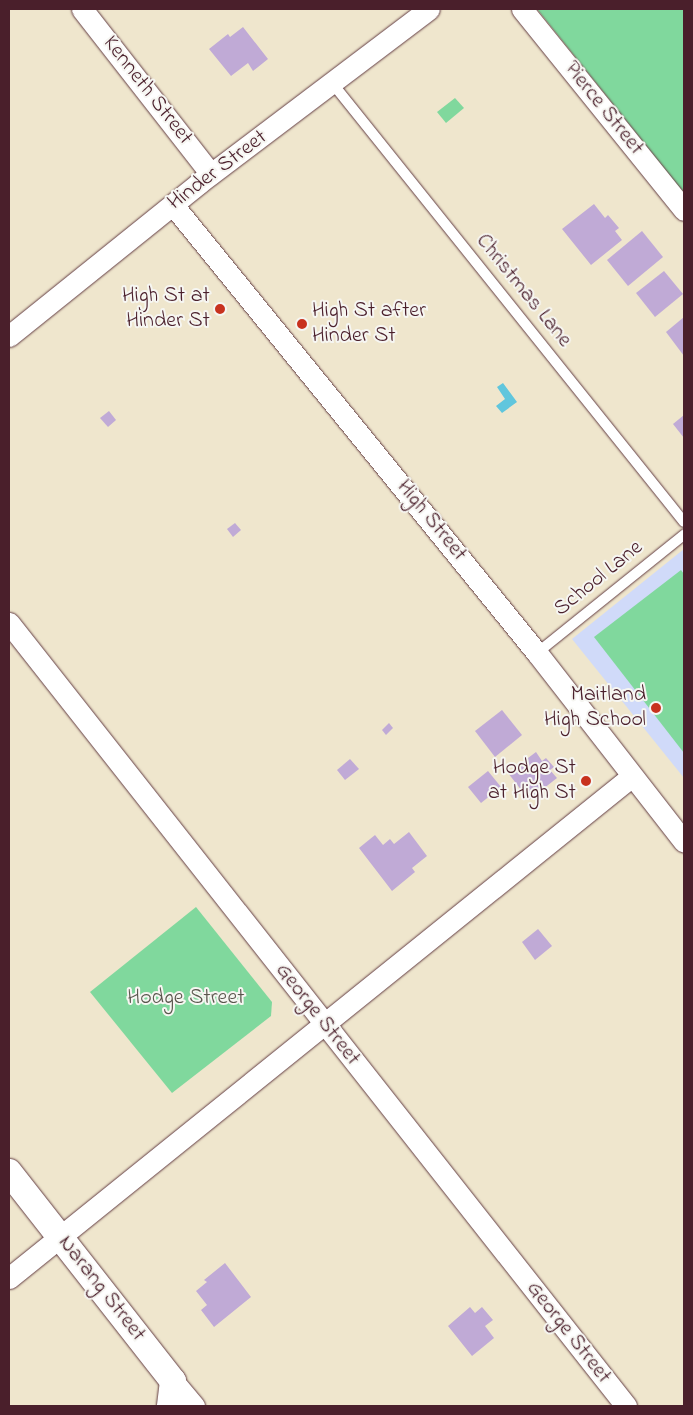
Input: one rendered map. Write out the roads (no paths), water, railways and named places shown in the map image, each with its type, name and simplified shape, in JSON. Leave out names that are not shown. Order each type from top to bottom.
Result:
[{"type":"street","name":"Kenneth Street","points":[[82,9],[211,174]]},
{"type":"street","name":"Hinder Street","points":[[9,336],[211,174],[333,84],[429,9]]},
{"type":"street","name":"Pierce Street","points":[[522,9],[684,210]]},
{"type":"street","name":"High Street","points":[[173,205],[537,653],[684,842]]},
{"type":"street","name":"George Street","points":[[9,623],[626,1406]]},
{"type":"street","points":[[9,1278],[323,1023],[632,776]]},
{"type":"street","name":"Narang Street","points":[[9,1172],[60,1236],[171,1394],[194,1406]]},
{"type":"lane","name":"Christmas Lane","points":[[333,84],[684,522]]},
{"type":"lane","name":"School Lane","points":[[537,653],[684,535]]},
{"type":"water","points":[[503,383],[517,402],[502,413],[496,406],[505,399],[497,387]]},
{"type":"place","name":"High St at Hinder St","points":[[220,309]]},
{"type":"place","name":"High St after Hinder St","points":[[302,324]]},
{"type":"place","name":"Maitland High School","points":[[656,708]]},
{"type":"place","name":"Hodge St at High St","points":[[586,781]]},
{"type":"park label","name":"Hodge Street","points":[[186,999]]}]
